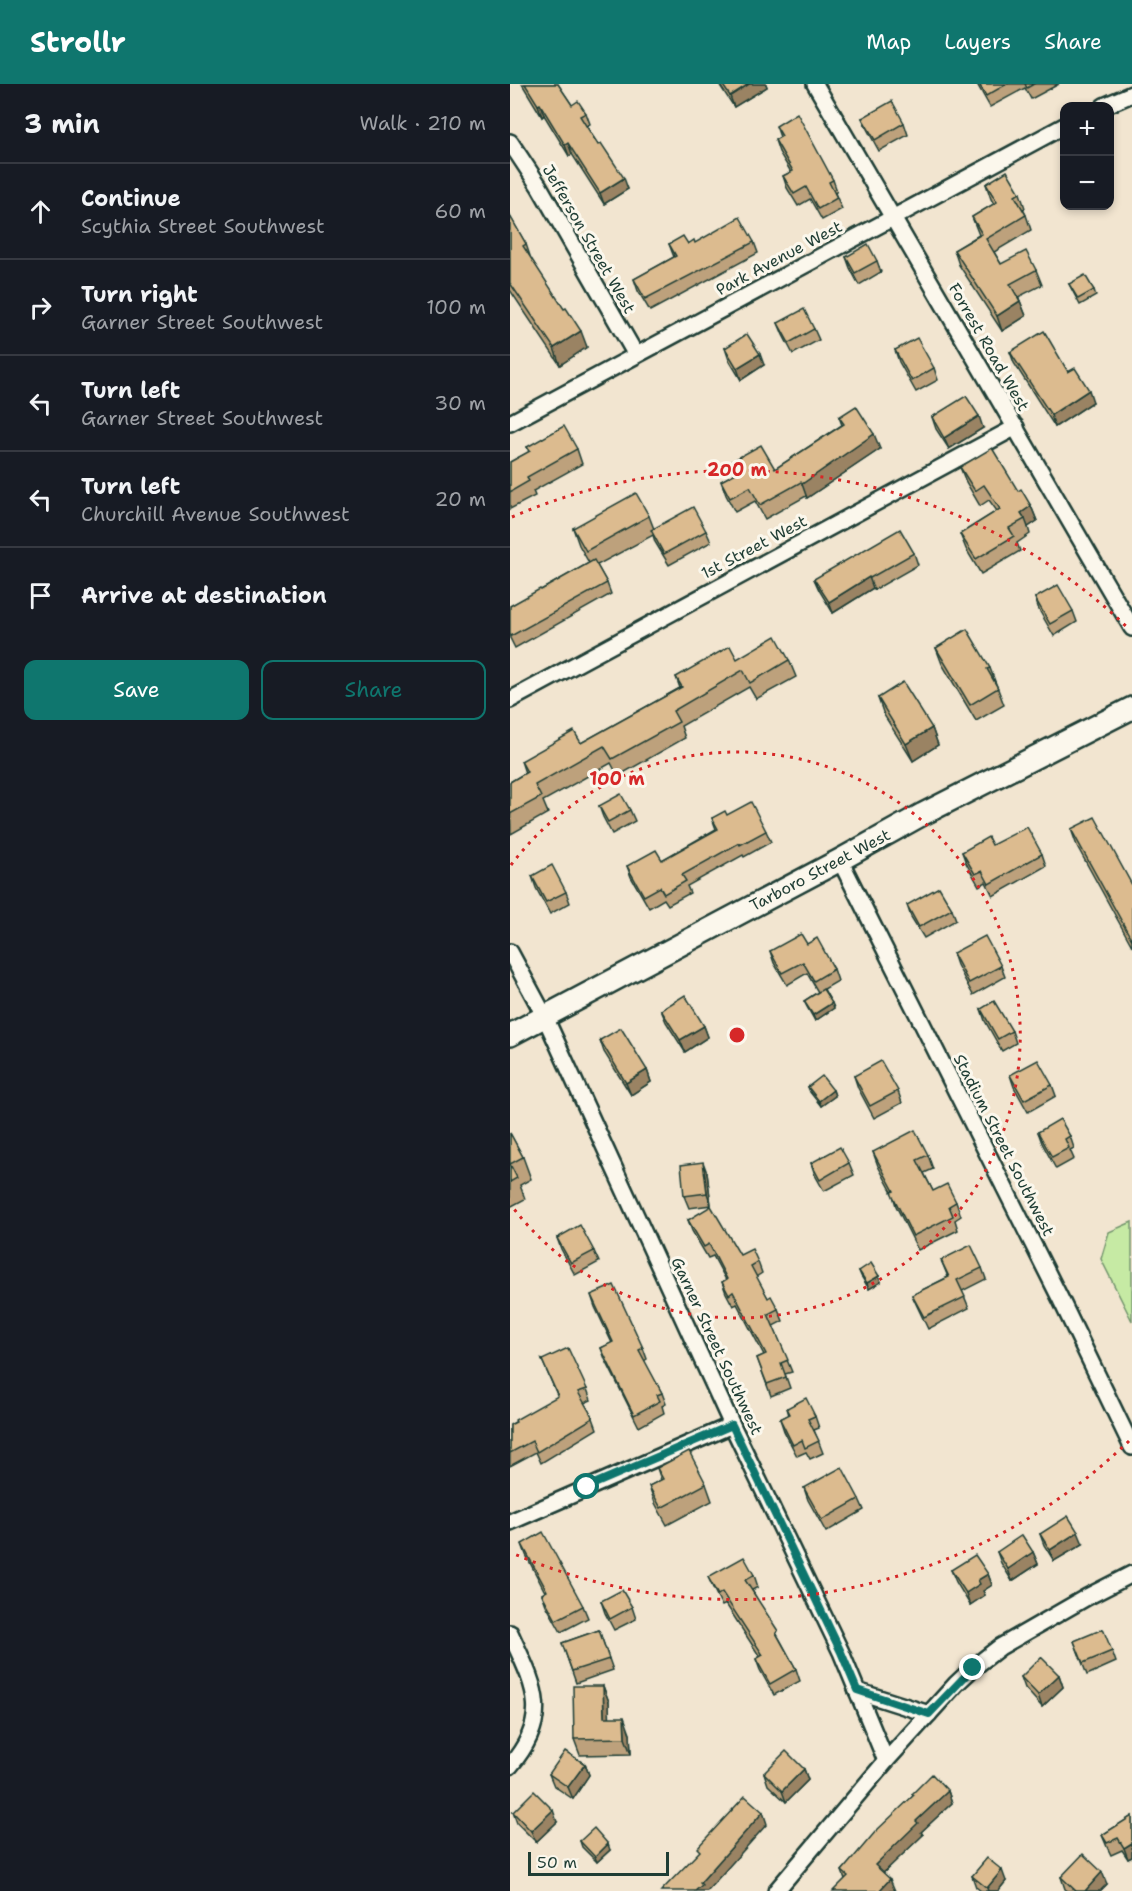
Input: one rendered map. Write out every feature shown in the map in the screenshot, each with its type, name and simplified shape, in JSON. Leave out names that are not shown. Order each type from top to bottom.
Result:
[{"type":"main road","name":"Tarboro Street West","points":[[510,1035],[923,814],[1132,708]]},
{"type":"street","name":"Forrest Road West","points":[[815,84],[1132,628]]},
{"type":"street","points":[[1113,102],[1132,94]]},
{"type":"street","name":"Park Avenue West","points":[[510,423],[1060,129]]},
{"type":"street","name":"Jefferson Street West","points":[[510,142],[539,186],[636,355]]},
{"type":"street","name":"1st Street West","points":[[510,700],[1016,427]]},
{"type":"street","name":"Stadium Street Southwest","points":[[840,860],[1050,1277],[1132,1447]]},
{"type":"street","name":"Garner Street Southwest","points":[[510,952],[545,1017],[732,1425],[841,1652],[886,1761]]},
{"type":"street","points":[[510,1522],[732,1425]]},
{"type":"street","points":[[776,1891],[886,1761],[956,1684],[1000,1647],[1132,1574]]},
{"type":"street","points":[[510,1633],[529,1674],[536,1701],[533,1727],[526,1744],[510,1766]]},
{"type":"street","points":[[857,1690],[929,1714]]},
{"type":"green space","points":[[1132,1222],[1132,1321],[1101,1259],[1109,1232]]},
{"type":"building","points":[[525,84],[558,84],[572,105],[578,101],[586,113],[580,116],[598,145],[601,143],[624,178],[600,193],[568,143],[565,145]]},
{"type":"building","points":[[722,84],[749,84],[730,96]]},
{"type":"building","points":[[979,84],[1007,84],[986,96]]},
{"type":"building","points":[[892,101],[904,123],[875,140],[862,118]]},
{"type":"building","points":[[797,113],[833,180],[829,182],[837,198],[818,209],[806,187],[794,194],[783,176],[793,171],[775,140],[782,136],[776,126]]},
{"type":"building","points":[[1007,171],[1020,193],[1015,196],[1026,215],[986,239],[1001,264],[1026,251],[1036,270],[1010,284],[1020,301],[997,316],[954,250],[982,234],[972,217],[997,202],[986,184]]},
{"type":"building","points":[[510,216],[526,244],[523,246],[581,331],[554,348],[510,283]]},
{"type":"building","points":[[740,217],[754,242],[645,299],[634,279],[676,256],[669,244],[683,236],[688,244],[694,240],[695,243]]},
{"type":"building","points":[[868,244],[877,261],[855,273],[846,257]]},
{"type":"building","points":[[1085,275],[1094,290],[1078,299],[1069,284]]},
{"type":"building","points":[[804,309],[814,329],[789,343],[778,323]]},
{"type":"building","points":[[1044,331],[1068,372],[1075,368],[1089,390],[1051,415],[1010,352]]},
{"type":"building","points":[[747,334],[760,354],[737,368],[725,348]]},
{"type":"building","points":[[917,338],[934,368],[912,381],[895,350]]},
{"type":"building","points":[[966,396],[979,416],[944,438],[932,417]]},
{"type":"building","points":[[856,406],[874,434],[802,484],[801,482],[760,505],[750,487],[730,498],[721,481],[738,472],[732,461],[761,445],[775,469],[844,424],[839,417]]},
{"type":"building","points":[[564,426],[577,449],[527,477],[529,481],[510,492],[510,462],[530,451],[527,447]]},
{"type":"building","points":[[992,448],[1018,491],[1021,489],[1031,506],[1021,513],[1025,519],[1009,528],[1014,536],[976,559],[960,534],[1000,509],[984,485],[975,491],[960,467]]},
{"type":"building","points":[[636,493],[649,516],[586,551],[573,528]]},
{"type":"building","points":[[693,507],[706,531],[664,554],[651,530]]},
{"type":"building","points":[[900,529],[914,553],[829,602],[814,579]]},
{"type":"building","points":[[594,560],[607,583],[511,636],[510,606]]},
{"type":"building","points":[[1058,585],[1073,611],[1050,624],[1035,598]]},
{"type":"building","points":[[967,629],[990,668],[987,669],[998,688],[970,705],[936,648]]},
{"type":"building","points":[[776,636],[789,660],[750,683],[743,670],[673,711],[679,722],[612,759],[604,746],[535,785],[541,797],[510,814],[510,782],[527,772],[521,761],[574,731],[581,743],[682,687],[676,677],[730,646],[737,659]]},
{"type":"building","points":[[903,682],[932,728],[906,744],[878,698]]},
{"type":"building","points":[[621,794],[630,810],[608,822],[599,806]]},
{"type":"building","points":[[751,802],[766,831],[740,845],[739,843],[682,875],[686,881],[664,894],[660,887],[644,896],[627,866],[656,850],[662,860],[718,829],[712,818],[725,811],[727,815]]},
{"type":"building","points":[[1095,817],[1132,885],[1132,940],[1071,829]]},
{"type":"building","points":[[1027,827],[1042,854],[989,884],[982,871],[975,874],[962,852],[988,837],[992,845]]},
{"type":"building","points":[[552,865],[566,892],[546,902],[532,876]]},
{"type":"building","points":[[939,887],[952,909],[919,927],[907,905]]},
{"type":"building","points":[[801,934],[807,944],[817,938],[834,969],[814,981],[803,962],[782,973],[770,951]]},
{"type":"building","points":[[985,936],[1001,966],[969,983],[953,953]]},
{"type":"building","points":[[823,989],[832,1003],[813,1015],[804,1001]]},
{"type":"building","points":[[685,995],[704,1026],[680,1040],[661,1010]]},
{"type":"building","points":[[994,1001],[1012,1031],[998,1039],[981,1009]]},
{"type":"building","points":[[621,1028],[647,1070],[626,1083],[600,1040]]},
{"type":"building","points":[[1038,1060],[1052,1085],[1024,1100],[1010,1075]]},
{"type":"building","points":[[881,1061],[898,1091],[870,1106],[854,1076]]},
{"type":"building","points":[[822,1076],[833,1090],[819,1101],[808,1087]]},
{"type":"building","points":[[1060,1119],[1070,1136],[1065,1139],[1069,1148],[1052,1157],[1038,1132]]},
{"type":"building","points":[[915,1130],[928,1155],[917,1160],[933,1191],[947,1184],[956,1202],[949,1206],[953,1216],[913,1236],[891,1192],[894,1191],[873,1152]]},
{"type":"building","points":[[510,1133],[523,1157],[510,1164]]},
{"type":"building","points":[[840,1147],[849,1163],[820,1180],[811,1163]]},
{"type":"building","points":[[703,1162],[707,1193],[684,1196],[681,1165]]},
{"type":"building","points":[[510,1164],[517,1178],[510,1182]]},
{"type":"building","points":[[711,1206],[740,1255],[752,1249],[758,1262],[751,1266],[768,1298],[771,1296],[778,1309],[768,1314],[788,1360],[781,1363],[786,1377],[767,1384],[757,1358],[766,1354],[733,1292],[729,1295],[722,1282],[727,1279],[709,1244],[704,1247],[688,1220]]},
{"type":"building","points":[[580,1225],[594,1251],[571,1263],[557,1238]]},
{"type":"building","points":[[971,1245],[982,1268],[957,1280],[965,1297],[924,1317],[912,1295],[949,1277],[941,1260]]},
{"type":"building","points":[[871,1263],[879,1276],[867,1283],[859,1271]]},
{"type":"building","points":[[614,1285],[643,1348],[639,1350],[662,1393],[657,1395],[660,1401],[634,1415],[601,1348],[613,1342],[591,1295]]},
{"type":"building","points":[[568,1348],[587,1389],[578,1392],[593,1418],[537,1452],[532,1441],[510,1453],[510,1425],[558,1396],[542,1360]]},
{"type":"building","points":[[806,1398],[815,1416],[808,1419],[819,1441],[805,1448],[802,1440],[793,1445],[780,1419],[790,1414],[787,1408]]},
{"type":"building","points":[[689,1451],[706,1484],[661,1508],[649,1486],[663,1479],[657,1468]]},
{"type":"building","points":[[842,1467],[859,1499],[822,1520],[804,1488]]},
{"type":"building","points":[[1068,1516],[1078,1532],[1050,1550],[1040,1534]]},
{"type":"building","points":[[543,1532],[583,1606],[556,1620],[542,1594],[547,1591],[522,1544]]},
{"type":"building","points":[[1022,1535],[1033,1552],[1008,1569],[997,1552]]},
{"type":"building","points":[[975,1555],[988,1574],[978,1580],[980,1584],[966,1593],[951,1570]]},
{"type":"building","points":[[744,1557],[754,1575],[745,1580],[778,1631],[776,1633],[796,1669],[770,1684],[756,1659],[763,1655],[722,1592],[718,1595],[708,1577]]},
{"type":"building","points":[[622,1590],[632,1607],[610,1619],[601,1601]]},
{"type":"building","points":[[1103,1629],[1112,1651],[1083,1663],[1074,1641]]},
{"type":"building","points":[[599,1630],[609,1659],[572,1671],[562,1643]]},
{"type":"building","points":[[1041,1657],[1059,1675],[1038,1695],[1021,1677]]},
{"type":"building","points":[[573,1686],[603,1686],[604,1717],[624,1717],[625,1738],[574,1739]]},
{"type":"building","points":[[565,1751],[585,1764],[568,1787],[549,1774]]},
{"type":"building","points":[[786,1751],[804,1769],[782,1791],[764,1773]]},
{"type":"building","points":[[932,1774],[948,1791],[875,1865],[890,1879],[879,1891],[833,1891],[848,1876],[842,1871],[876,1831],[914,1795],[912,1794]]},
{"type":"building","points":[[534,1791],[553,1810],[531,1831],[513,1812]]},
{"type":"building","points":[[745,1796],[763,1812],[700,1883],[702,1885],[695,1891],[661,1891],[700,1851],[697,1848]]},
{"type":"building","points":[[1132,1816],[1132,1843],[1124,1848],[1118,1838],[1107,1843],[1102,1835]]},
{"type":"building","points":[[594,1828],[608,1844],[595,1857],[580,1841]]},
{"type":"building","points":[[1083,1854],[1102,1872],[1085,1891],[1076,1891],[1061,1877]]},
{"type":"building","points":[[987,1858],[1002,1870],[987,1888],[972,1876]]},
{"type":"route","points":[[587,1487],[732,1425],[857,1690],[929,1714],[973,1668]]}]
